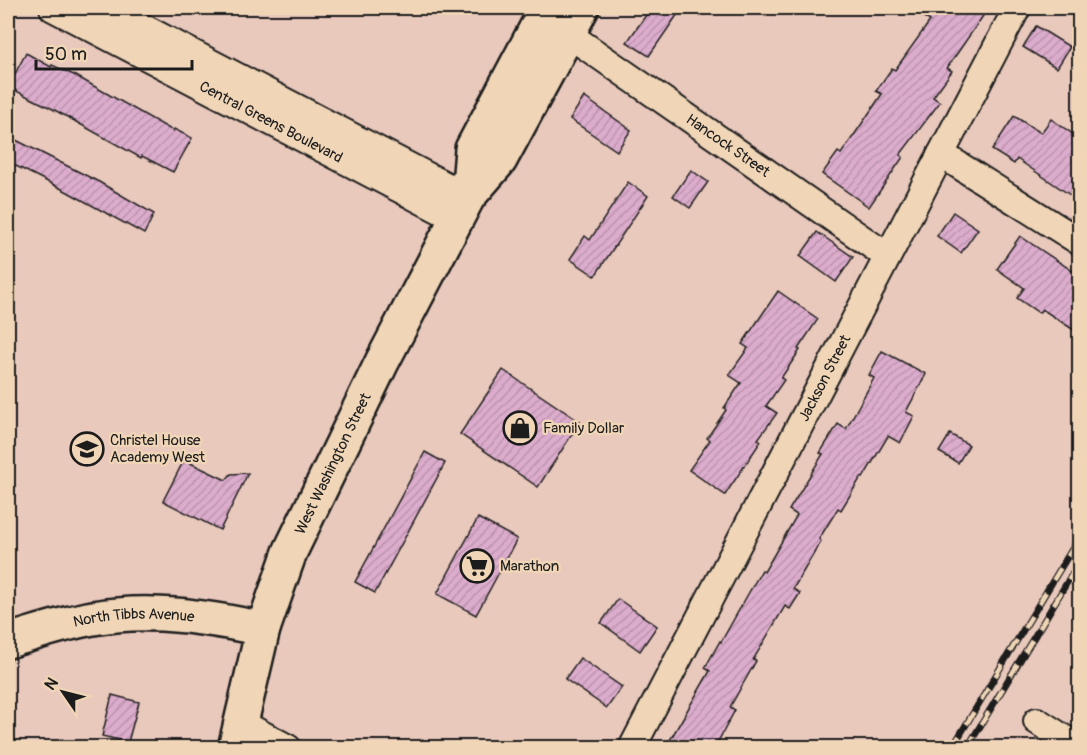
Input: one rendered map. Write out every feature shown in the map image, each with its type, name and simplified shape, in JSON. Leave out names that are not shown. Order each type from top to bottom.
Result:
[{"type":"main road","name":"West Washington Street","points":[[462,208],[472,149],[547,8]]},
{"type":"main road","name":"West Washington Street","points":[[238,735],[263,629],[290,552],[382,362],[462,208],[500,160],[575,21]]},
{"type":"main road","name":"North Tibbs Avenue","points":[[8,641],[93,618],[150,614],[212,618],[263,629]]},
{"type":"street","name":"Central Greens Boulevard","points":[[53,8],[462,208]]},
{"type":"street","name":"Central Greens Boulevard","points":[[106,8],[462,208]]},
{"type":"street","name":"Jackson Street","points":[[632,747],[1017,8]]},
{"type":"street","name":"Hancock Street","points":[[575,21],[887,256]]},
{"type":"street","points":[[941,154],[1080,242]]},
{"type":"street","points":[[1037,721],[1079,747]]},
{"type":"street","points":[[238,735],[288,747]]},
{"type":"building","points":[[651,8],[682,8],[649,56],[627,42]]},
{"type":"building","points":[[910,8],[971,8],[983,16],[947,68],[952,71],[933,97],[940,102],[900,155],[903,157],[869,207],[822,174],[838,152],[841,154],[882,94],[876,91],[892,68],[895,70],[930,21]]},
{"type":"building","points":[[1036,26],[1070,47],[1057,68],[1023,47]]},
{"type":"building","points":[[26,53],[51,67],[52,65],[76,76],[173,131],[174,129],[192,138],[173,172],[142,156],[141,158],[8,87]]},
{"type":"building","points":[[584,97],[631,130],[617,151],[570,119]]},
{"type":"building","points":[[1014,116],[1041,133],[1051,119],[1080,139],[1080,188],[1073,197],[1017,159],[1014,164],[992,150]]},
{"type":"building","points":[[8,136],[99,182],[154,214],[144,234],[8,162]]},
{"type":"building","points":[[691,170],[708,182],[690,208],[673,196]]},
{"type":"building","points":[[628,182],[648,196],[595,276],[570,259],[585,236],[590,240]]},
{"type":"building","points":[[953,212],[978,229],[961,253],[937,236]]},
{"type":"building","points":[[817,232],[853,257],[836,282],[800,256]]},
{"type":"building","points":[[1020,236],[1080,276],[1080,334],[1042,309],[1039,313],[1017,298],[1024,288],[997,269]]},
{"type":"building","points":[[778,291],[818,319],[781,378],[784,380],[766,406],[777,413],[758,439],[761,441],[725,495],[689,470],[710,440],[707,438],[741,383],[729,375],[748,348],[742,344]]},
{"type":"building","points":[[882,351],[926,374],[906,412],[914,416],[900,443],[888,436],[863,478],[861,477],[841,510],[838,508],[819,539],[821,541],[793,589],[800,593],[790,609],[785,606],[753,660],[756,661],[730,707],[735,710],[715,747],[666,747],[710,671],[705,668],[720,641],[797,515],[789,510],[823,454],[820,453],[838,424],[846,429],[874,378],[869,375]]},
{"type":"building","name":"Family Dollar","points":[[503,370],[580,422],[538,487],[460,434]]},
{"type":"building","points":[[950,434],[969,445],[958,463],[939,452]]},
{"type":"building","points":[[425,452],[445,463],[375,593],[355,582]]},
{"type":"building","points":[[184,460],[226,480],[231,474],[248,473],[220,530],[163,501]]},
{"type":"building","name":"Marathon","points":[[478,518],[517,539],[476,615],[437,594]]},
{"type":"building","points":[[618,599],[657,626],[640,651],[601,623]]},
{"type":"building","points":[[580,658],[622,687],[607,708],[565,679]]},
{"type":"building","points":[[112,695],[139,702],[128,742],[102,736]]},
{"type":"railway","points":[[952,748],[1080,536]]},
{"type":"railway","points":[[967,748],[1080,561]]},
{"type":"place","name":"Family Dollar","points":[[520,428]]},
{"type":"place","name":"Christel House Academy West","points":[[87,449]]},
{"type":"place","name":"Marathon","points":[[477,566]]}]
